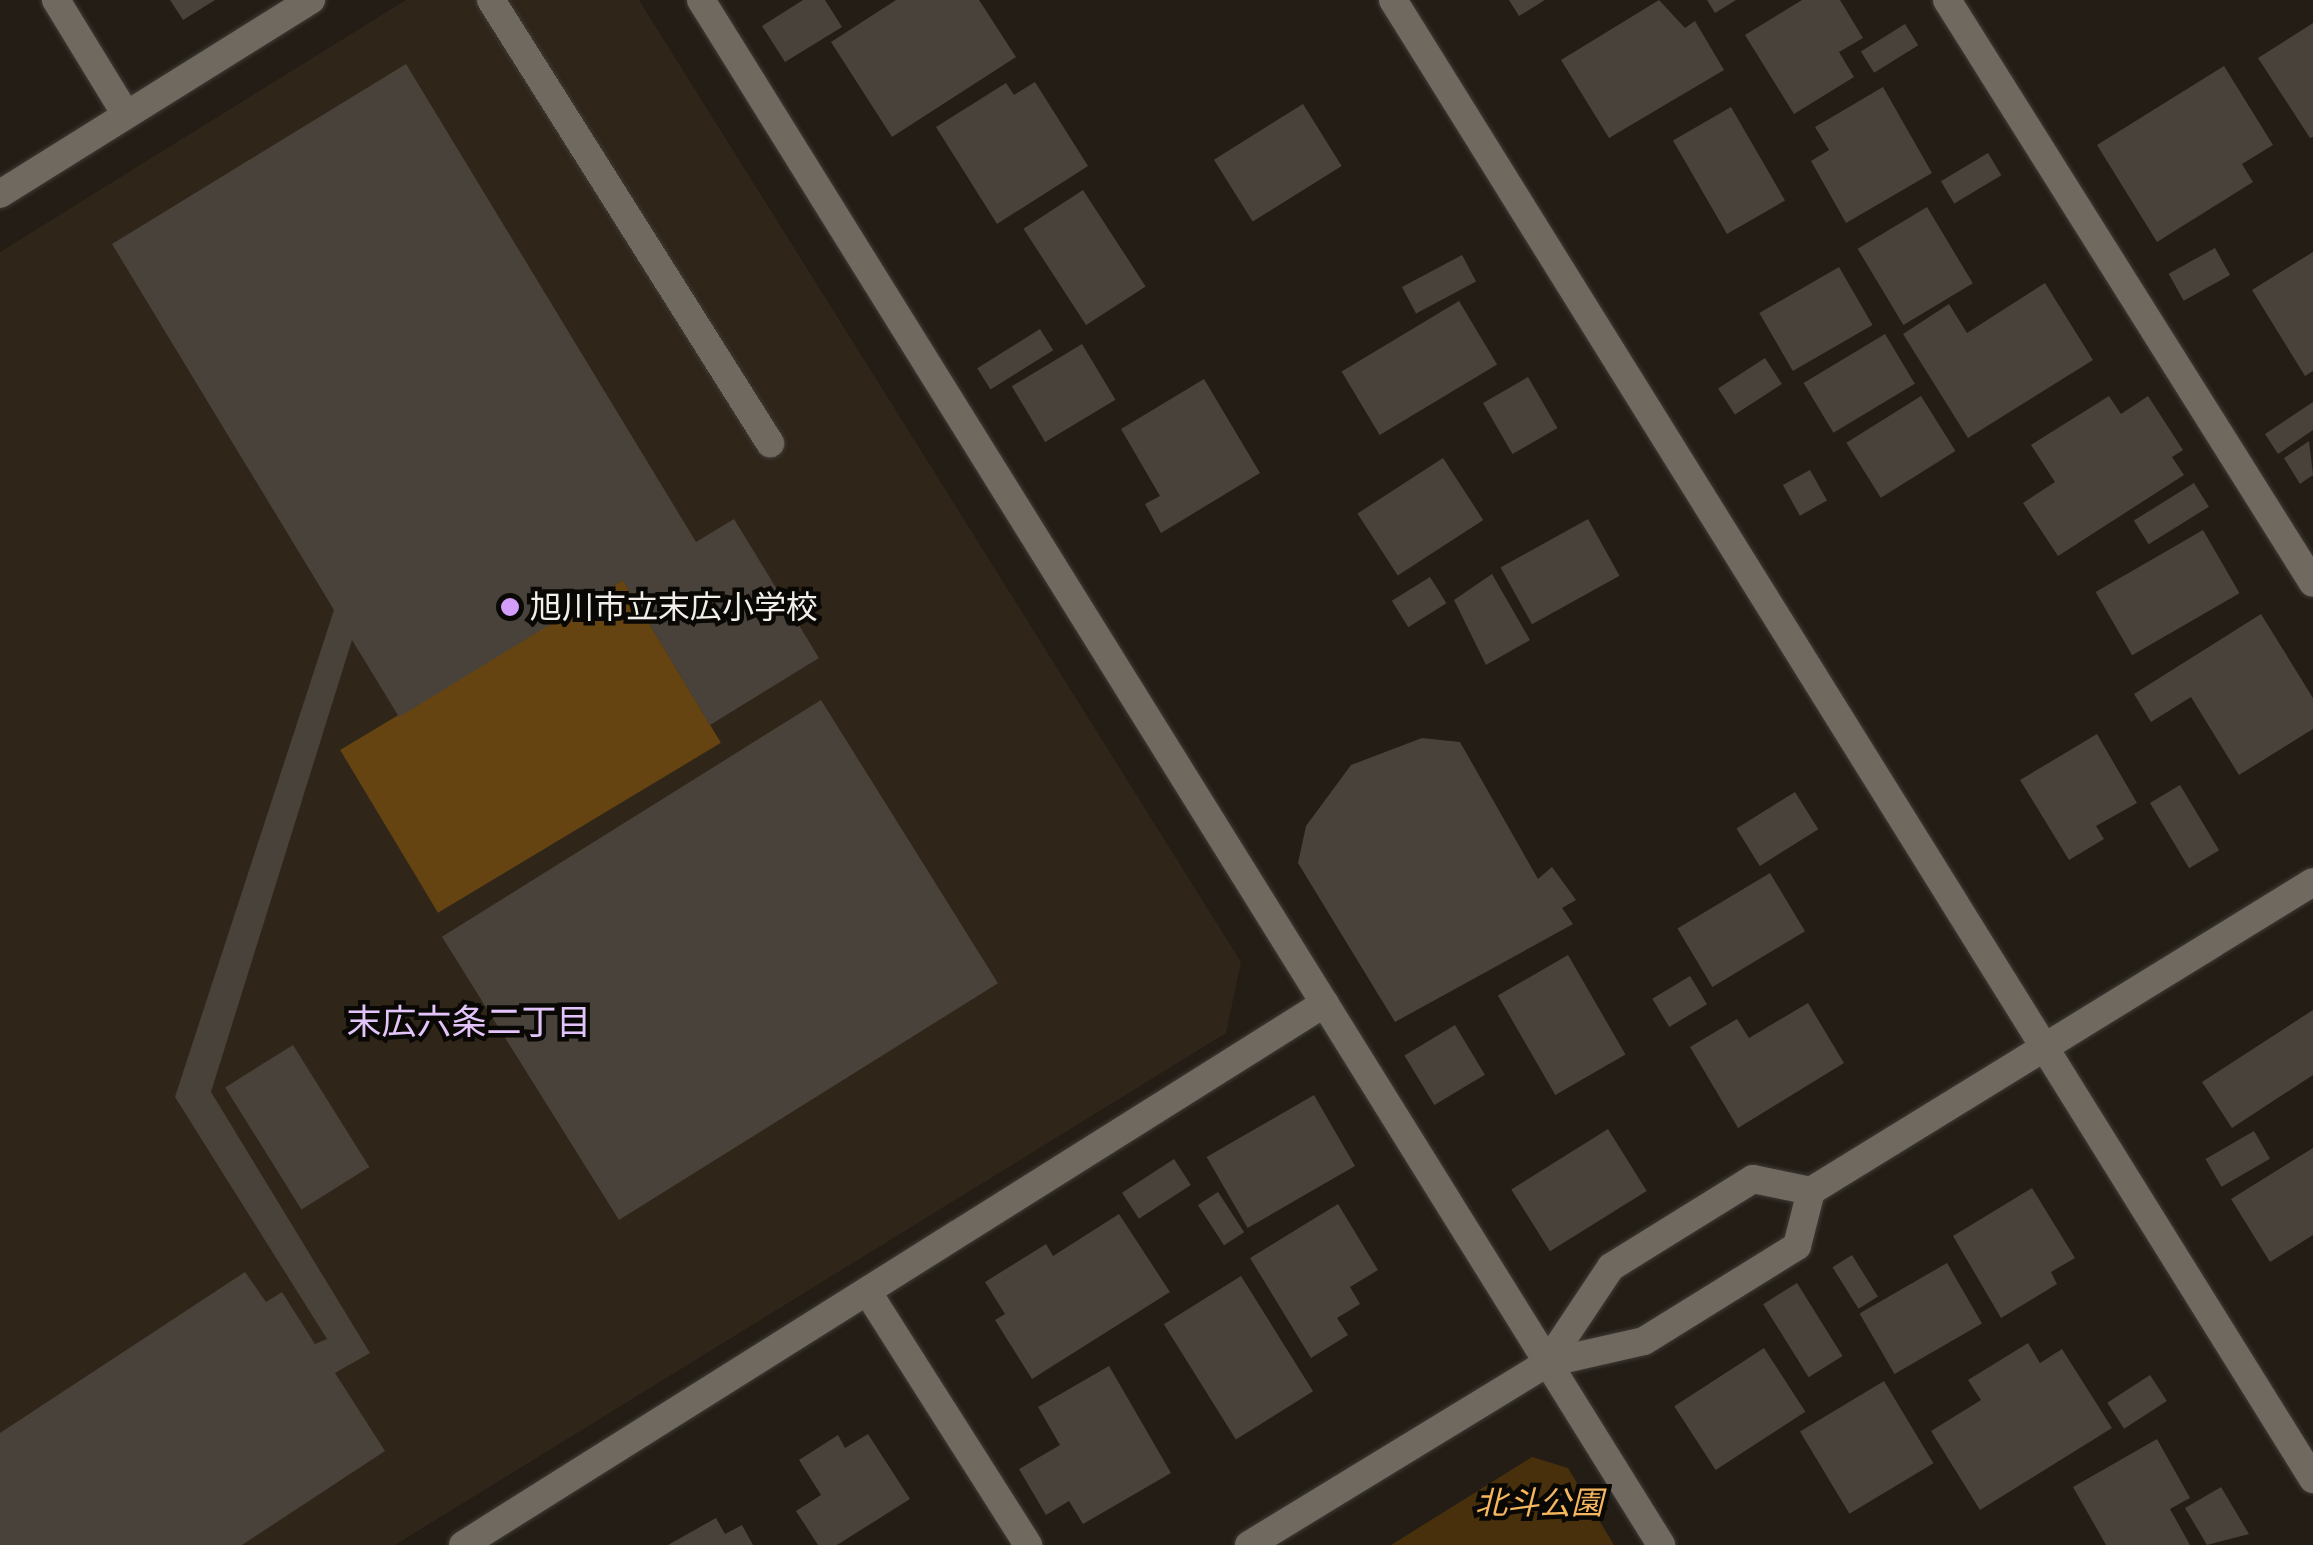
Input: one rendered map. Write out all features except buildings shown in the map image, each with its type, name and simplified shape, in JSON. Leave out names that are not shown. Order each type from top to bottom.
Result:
[{"type":"street","points":[[56,0],[125,114]]},
{"type":"street","points":[[0,194],[310,0]]},
{"type":"street","points":[[491,0],[770,444]]},
{"type":"street","points":[[701,0],[1662,1545]]},
{"type":"street","points":[[1393,0],[2313,1479]]},
{"type":"street","points":[[1947,0],[2313,584]]},
{"type":"street","points":[[1547,1363],[1610,1268],[1753,1179],[1811,1191],[2313,882]]},
{"type":"street","points":[[462,1545],[1325,1003]]},
{"type":"street","points":[[1248,1545],[1547,1363],[1644,1341],[1798,1246],[1811,1191]]},
{"type":"street","points":[[867,1291],[1028,1545]]},
{"type":"shaded area","name":"旭川市立末広小学校","points":[[406,0],[639,0],[1241,962],[1226,1033],[395,1545],[0,1545],[0,252]]},
{"type":"shaded area","points":[[623,580],[721,743],[438,913],[340,750]]},
{"type":"green space","name":"北斗公園","points":[[1532,1457],[1568,1468],[1614,1545],[1391,1545]]},
{"type":"place","name":"旭川市立末広小学校","points":[[510,607]]},
{"type":"district","name":"末広六条二丁目","points":[[469,1022]]}]
